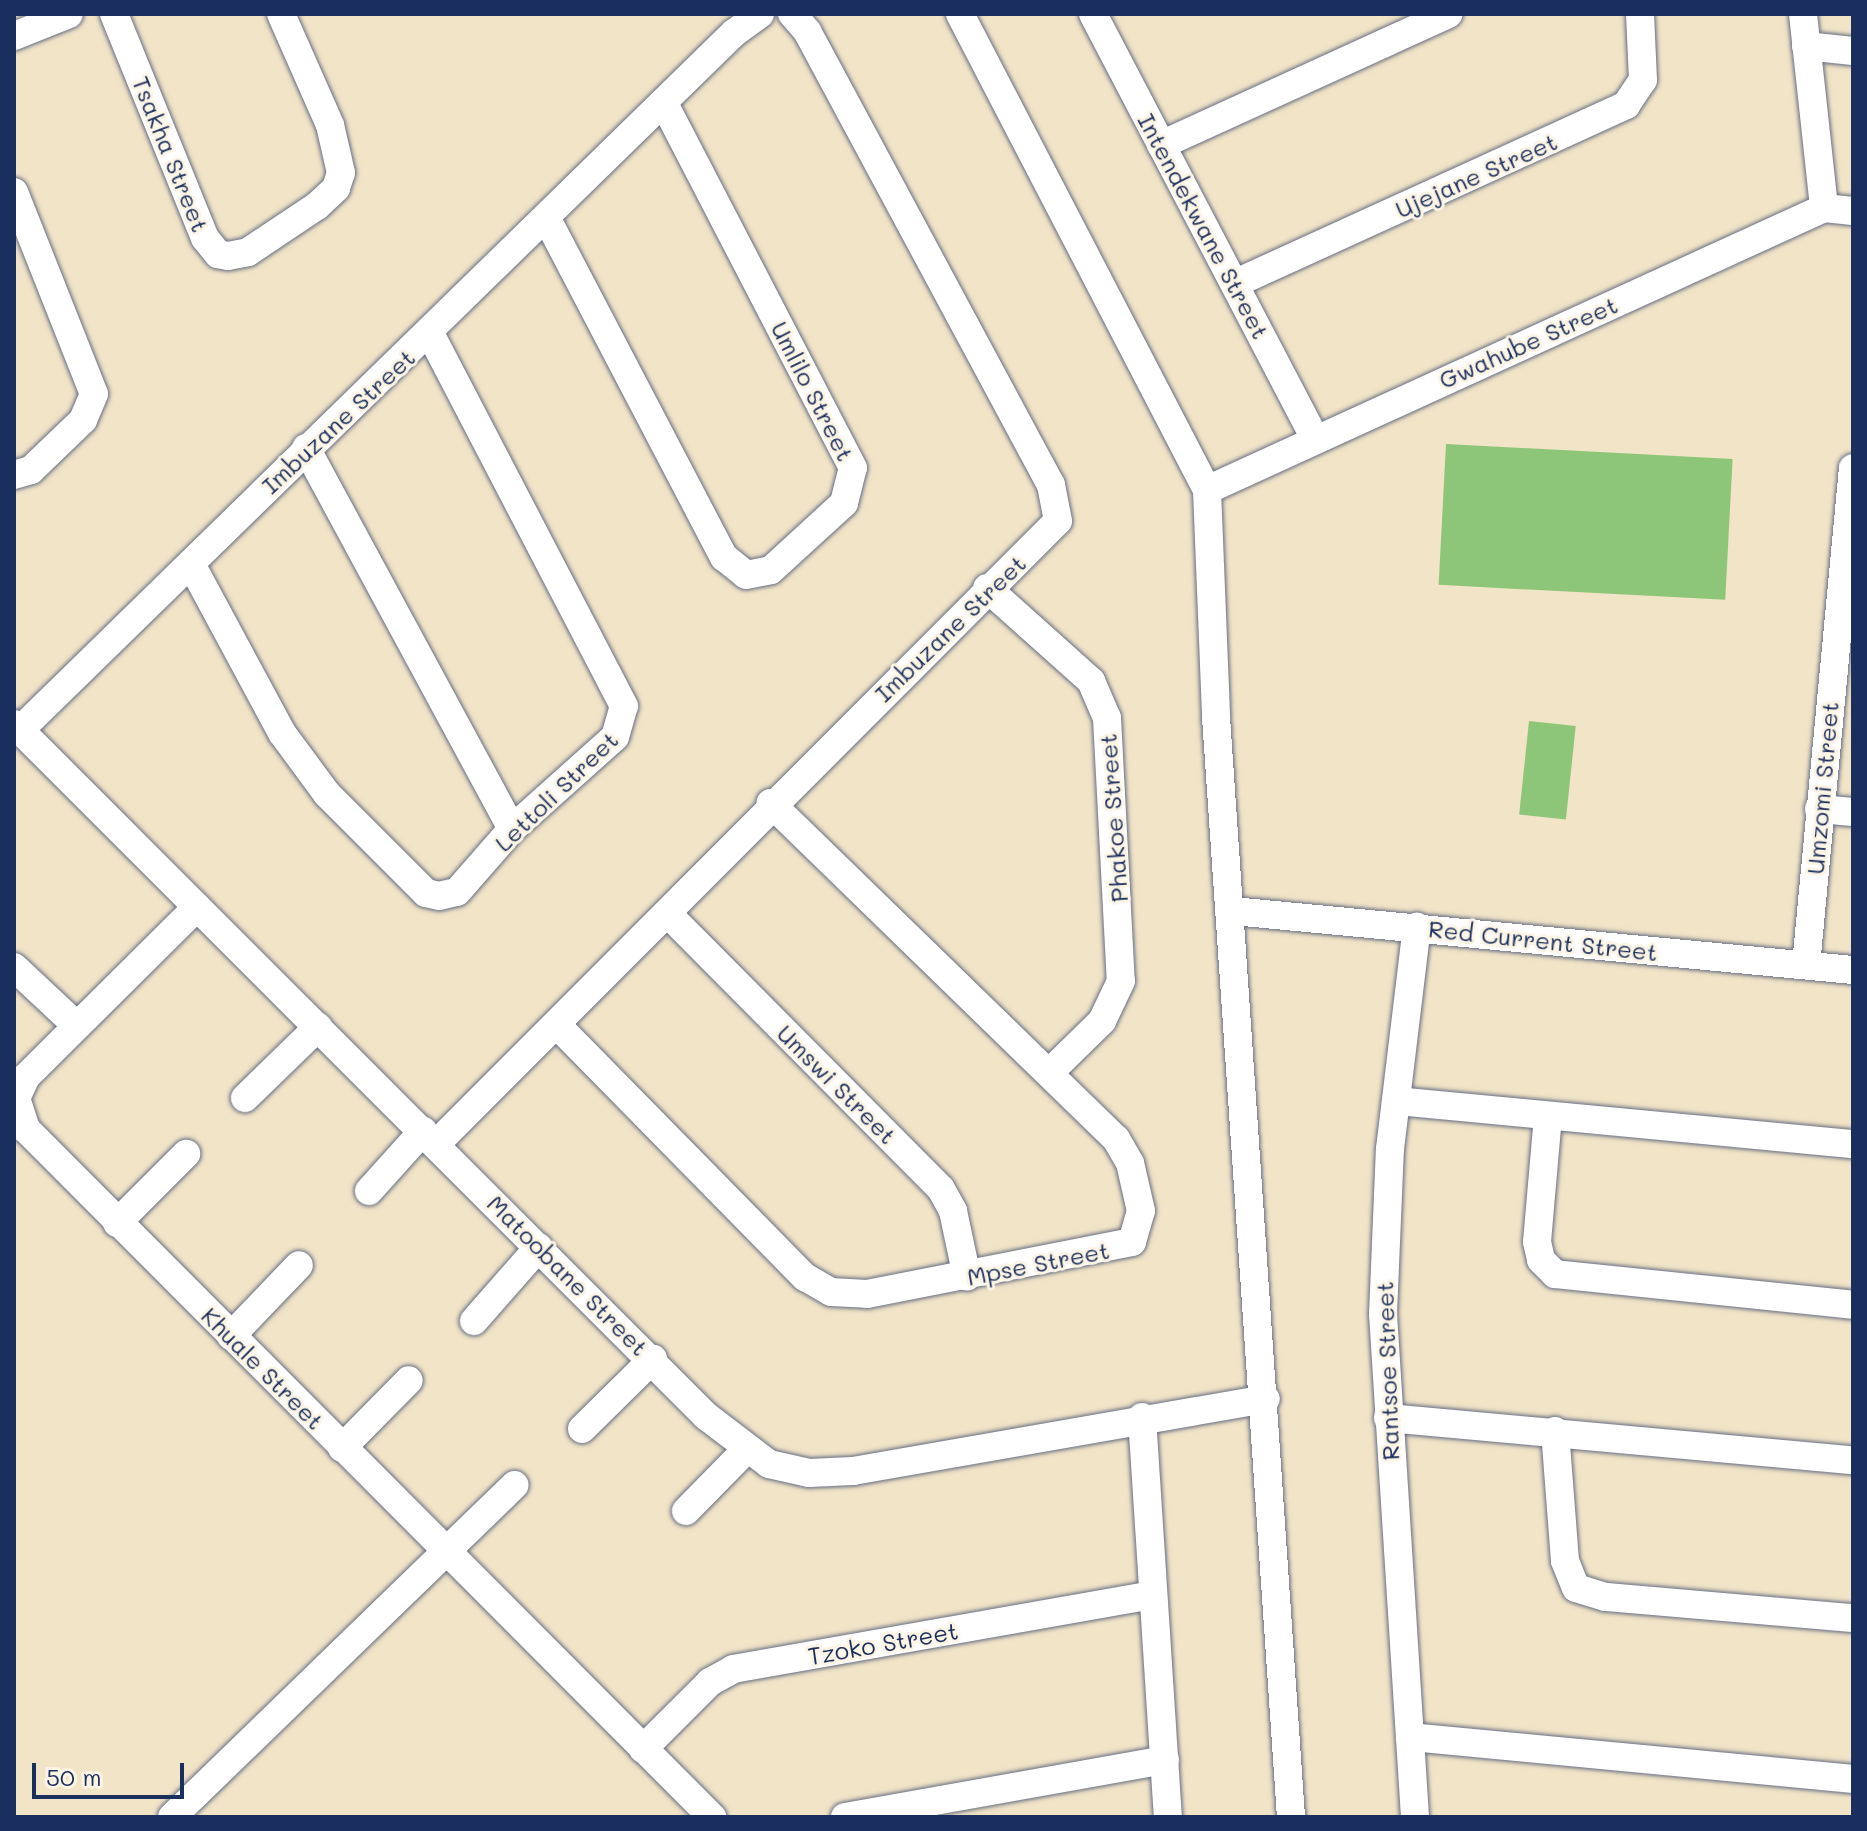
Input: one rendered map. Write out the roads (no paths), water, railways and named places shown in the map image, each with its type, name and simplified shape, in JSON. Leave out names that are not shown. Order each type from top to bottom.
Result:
[{"type":"street","points":[[14,36],[69,14]]},
{"type":"street","name":"Tsakha Street","points":[[114,14],[205,238],[218,254],[228,256],[248,252],[317,206],[336,188],[341,173],[330,125],[281,14]]},
{"type":"street","name":"Imbuzane Street","points":[[17,727],[191,564],[306,448],[430,334],[664,103],[760,14]]},
{"type":"street","name":"Imbuzane Street","points":[[369,1191],[557,1025],[668,914],[771,803],[1058,521],[1057,500],[807,31],[792,14]]},
{"type":"street","points":[[960,14],[1207,490],[1216,717],[1233,911],[1291,1817]]},
{"type":"street","name":"Intendekwane Street","points":[[1093,14],[1315,439]]},
{"type":"street","points":[[1161,145],[1449,14]]},
{"type":"street","name":"Ujejane Street","points":[[1236,283],[1626,105],[1643,80],[1640,14]]},
{"type":"street","points":[[1803,14],[1824,208],[1853,211]]},
{"type":"street","points":[[1806,46],[1853,51]]},
{"type":"street","name":"Umlilo Street","points":[[547,219],[724,557],[746,575],[771,570],[844,503],[853,468],[664,103]]},
{"type":"street","points":[[14,192],[94,394],[83,420],[31,470],[14,475]]},
{"type":"street","name":"Gwahube Street","points":[[1207,490],[1824,208]]},
{"type":"street","name":"Lettoli Street","points":[[191,564],[295,753],[327,794],[426,893],[439,896],[457,892],[512,829],[615,737],[624,706],[613,675],[430,334]]},
{"type":"street","points":[[306,448],[512,829]]},
{"type":"street","name":"Umzomi Street","points":[[1806,965],[1819,809],[1843,666],[1853,468]]},
{"type":"street","name":"Phakoe Street","points":[[987,588],[1091,681],[1107,718],[1121,981],[1102,1021],[1051,1071]]},
{"type":"street","name":"Matoobane Street","points":[[17,727],[746,1450],[781,1468],[822,1474],[1142,1417],[1266,1399]]},
{"type":"street","name":"Mpse Street","points":[[557,1025],[821,1288],[867,1294],[1124,1246],[1137,1237],[1141,1211],[1124,1150],[1051,1071],[771,803]]},
{"type":"street","points":[[1819,809],[1853,812]]},
{"type":"street","name":"Khuale Street","points":[[197,907],[26,1077],[17,1110],[26,1129],[712,1817]]},
{"type":"street","name":"Red Current Street","points":[[1233,911],[1853,970]]},
{"type":"street","name":"Umswi Street","points":[[668,914],[941,1189],[953,1211],[967,1277]]},
{"type":"street","name":"Rantsoe Street","points":[[1415,1817],[1388,1418],[1383,1254],[1396,1101],[1417,927]]},
{"type":"street","points":[[14,967],[77,1026]]},
{"type":"street","points":[[245,1098],[318,1027]]},
{"type":"street","points":[[1396,1101],[1853,1144]]},
{"type":"street","points":[[1548,1116],[1537,1242],[1541,1260],[1555,1274],[1853,1305]]},
{"type":"street","points":[[117,1223],[186,1154]]},
{"type":"street","points":[[474,1321],[539,1247]]},
{"type":"street","points":[[231,1336],[299,1265]]},
{"type":"street","points":[[582,1429],[653,1359]]},
{"type":"street","points":[[342,1448],[409,1380]]},
{"type":"street","points":[[1142,1417],[1168,1817]]},
{"type":"street","points":[[1388,1418],[1853,1460]]},
{"type":"street","points":[[1555,1431],[1565,1561],[1576,1588],[1606,1597],[1853,1618]]},
{"type":"street","points":[[686,1511],[746,1450]]},
{"type":"street","points":[[172,1817],[515,1485]]},
{"type":"street","name":"Tzoko Street","points":[[643,1749],[710,1682],[733,1669],[1153,1595]]},
{"type":"street","points":[[1410,1737],[1853,1779]]},
{"type":"street","points":[[845,1817],[1165,1760]]}]
